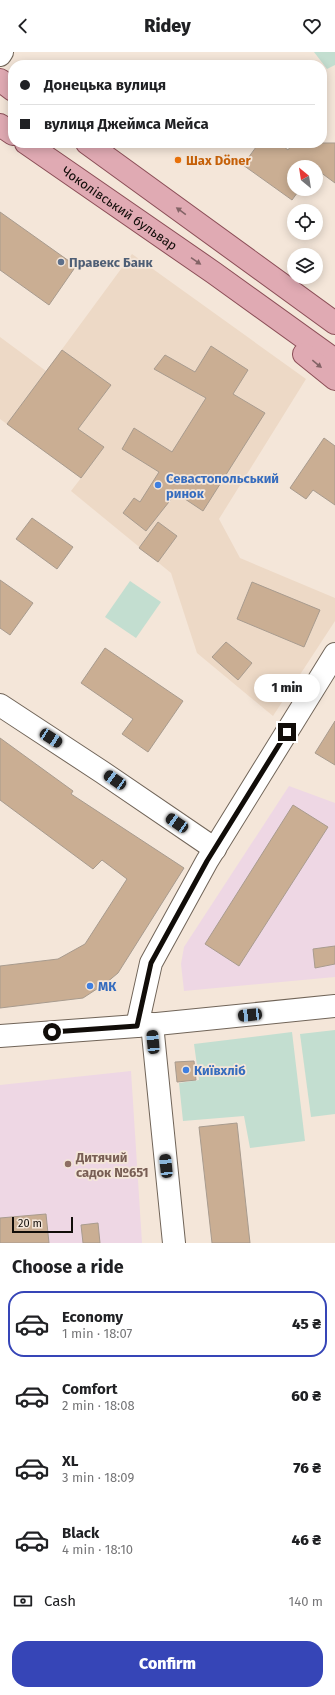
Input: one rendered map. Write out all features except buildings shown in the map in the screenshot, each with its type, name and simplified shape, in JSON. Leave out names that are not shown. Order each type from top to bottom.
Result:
[{"type":"main road","points":[[0,80],[8,86]]},
{"type":"main road","name":"Чоколівський бульвар","points":[[33,148],[214,273],[335,360]]},
{"type":"main road","points":[[94,148],[335,323]]},
{"type":"main road","points":[[235,250],[335,306]]},
{"type":"main road","name":"Чоколівський бульвар","points":[[214,273],[306,356],[335,379]]},
{"type":"street","points":[[174,1243],[144,1025],[151,963],[215,848],[335,654]]},
{"type":"street","points":[[0,705],[215,848]]},
{"type":"street","points":[[0,1036],[144,1025],[335,1006]]},
{"type":"shaded area","name":"Севастопольський ринок","points":[[132,254],[306,379],[219,519],[240,558],[335,598],[335,621],[273,716],[197,653],[171,573],[71,491],[81,478],[0,419],[0,337],[46,371]]},
{"type":"shaded area","points":[[289,786],[335,803],[335,977],[184,991],[181,964],[184,947]]},
{"type":"shaded area","name":"Дитячий садок №651","points":[[131,1071],[142,1243],[0,1243],[0,1085]]},
{"type":"green space","points":[[314,52],[335,52],[335,65],[327,69],[327,60],[320,60]]},
{"type":"green space","points":[[130,581],[161,602],[136,638],[105,617]]},
{"type":"green space","points":[[335,1030],[335,1114],[311,1117],[300,1034]]},
{"type":"green space","points":[[292,1032],[305,1141],[250,1148],[244,1116],[183,1121],[179,1083],[199,1080],[194,1044]]},
{"type":"place","name":"Шах Döner","points":[[178,160]]},
{"type":"place","name":"Правекс Банк","points":[[61,262]]},
{"type":"place","name":"Севастопольський ринок","points":[[158,485]]},
{"type":"place","name":"МК","points":[[90,986]]},
{"type":"place","name":"Київхліб","points":[[186,1070]]},
{"type":"place","name":"Дитячий садок №651","points":[[68,1164]]},
{"type":"route","points":[[52,1032],[137,1026],[151,963],[207,861],[287,732]]}]
